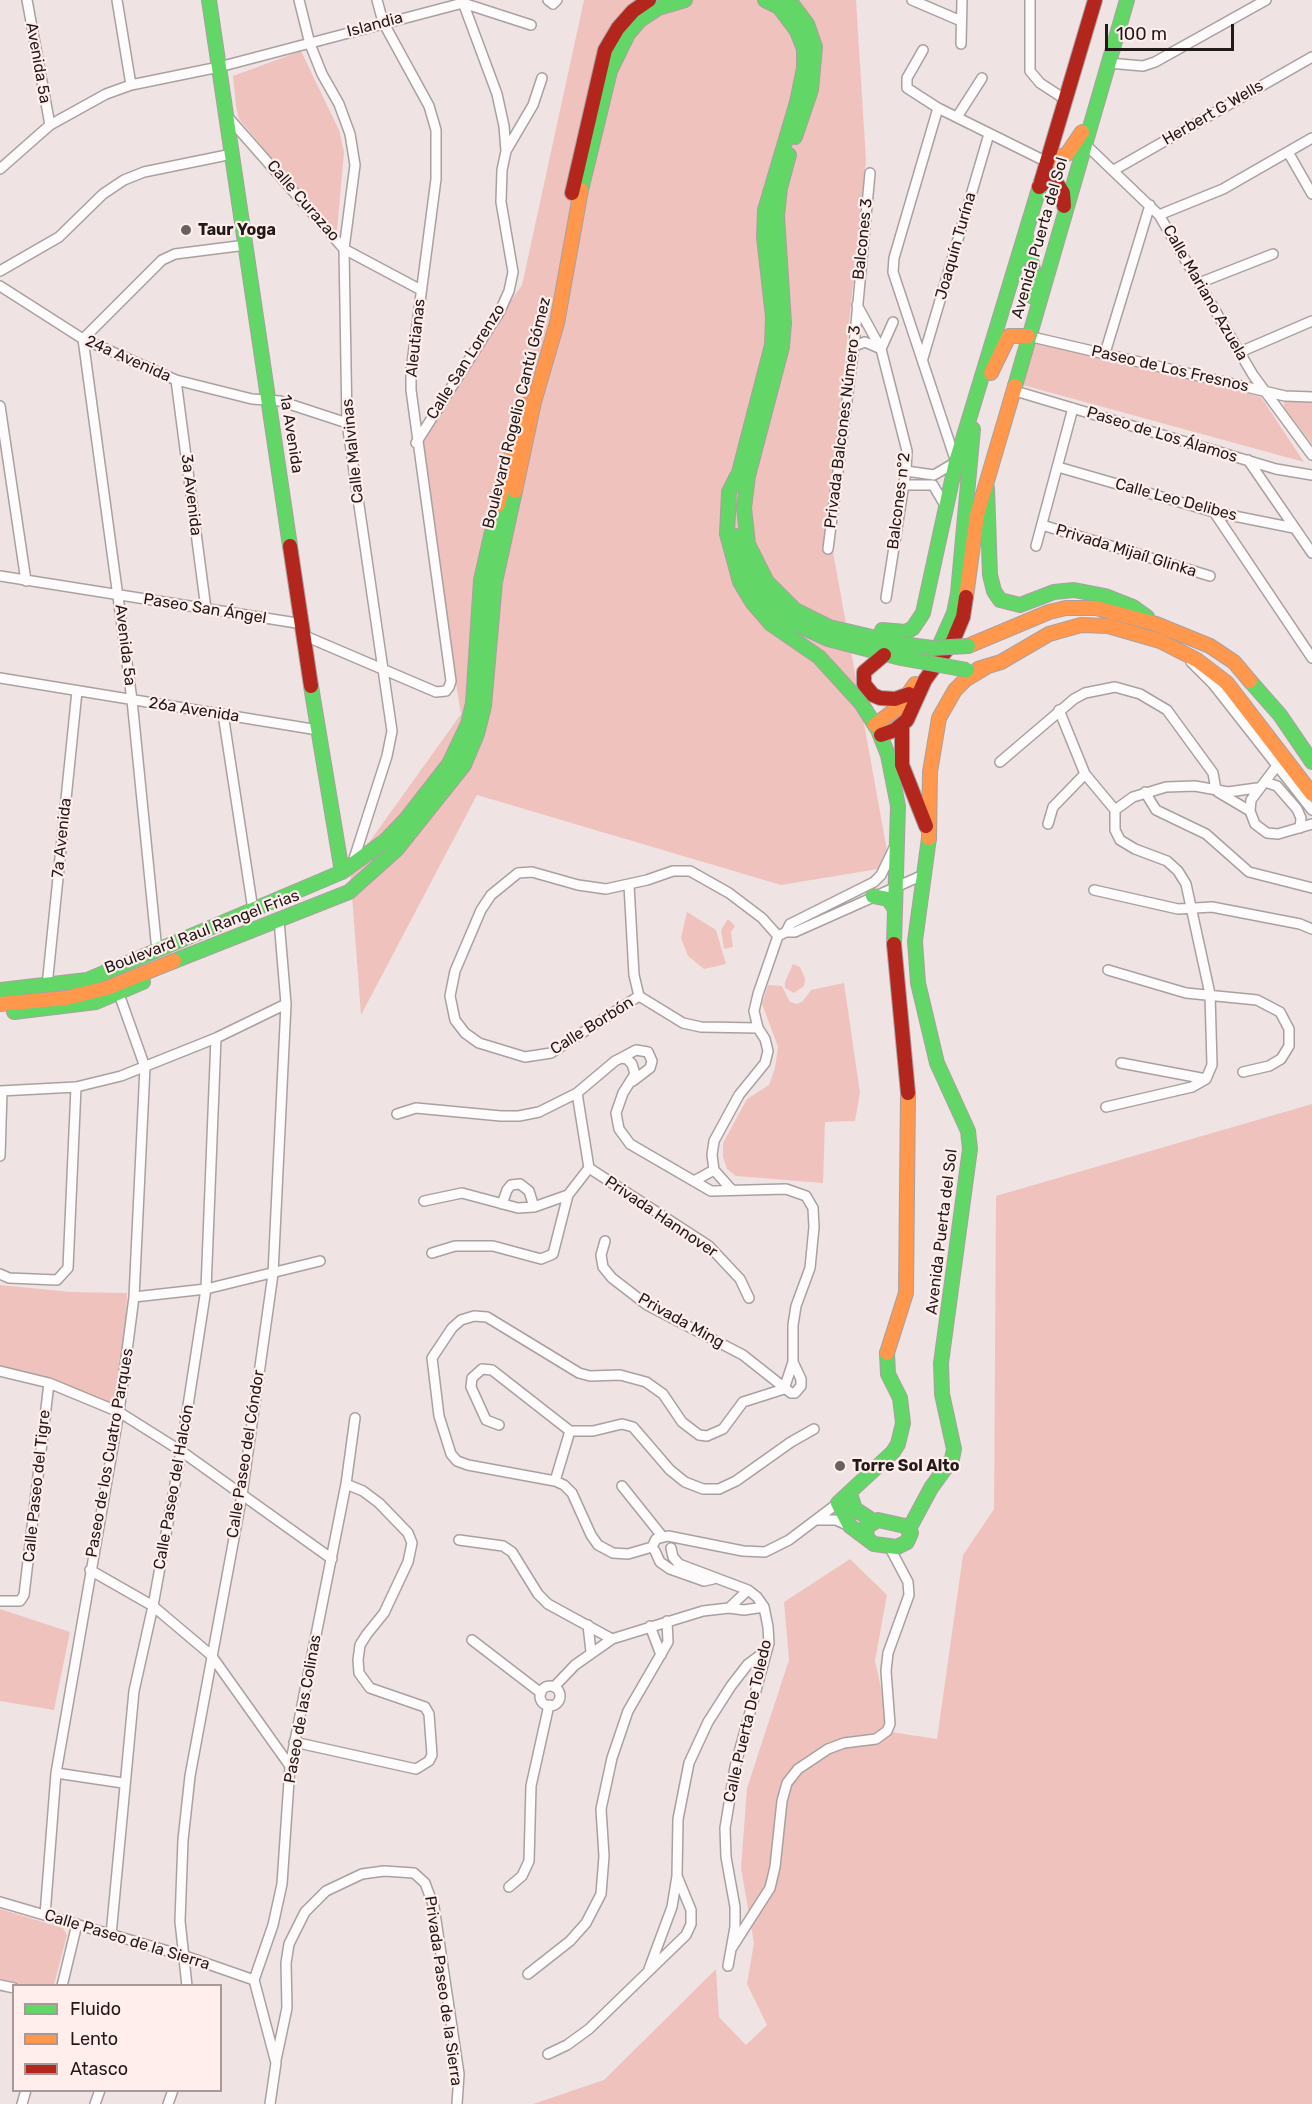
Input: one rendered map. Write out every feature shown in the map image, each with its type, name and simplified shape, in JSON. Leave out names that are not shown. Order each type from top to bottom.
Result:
[{"type":"main road","name":"1a Avenida","points":[[209,0],[318,730],[347,870]]},
{"type":"main road","name":"Boulevard Rogelio Cantú Gómez","points":[[0,990],[87,980],[347,870],[385,841],[422,800],[449,764],[468,724],[473,702],[481,580],[502,485],[548,321],[572,190],[598,68],[618,28],[633,11],[649,0]]},
{"type":"main road","name":"Boulevard Rogelio Cantú Gómez","points":[[397,849],[464,765],[477,735],[485,694],[495,582],[534,402],[557,323],[580,194],[610,71],[628,34],[640,20],[658,8],[685,0]]},
{"type":"main road","points":[[765,0],[779,7],[797,31],[804,49],[804,68],[797,102],[765,210],[764,237],[773,317],[772,345],[737,476],[729,492],[727,534],[731,556],[740,582],[752,602],[771,624],[819,657],[834,671],[878,730]]},
{"type":"main road","points":[[789,0],[807,24],[815,47],[815,68],[812,90],[780,188],[777,216],[784,323],[782,347],[748,476],[744,508],[748,544],[768,582],[795,610],[814,621],[903,644],[932,648],[968,646],[1049,612],[1066,608],[1096,608],[1156,624],[1210,646],[1234,662],[1280,715],[1312,762]]},
{"type":"main road","name":"Avenida Puerta del Sol","points":[[814,621],[843,622],[898,633],[913,628],[923,613],[956,462],[970,422],[1095,0]]},
{"type":"main road","name":"Avenida Puerta del Sol","points":[[1024,335],[1051,257],[1127,0]]},
{"type":"main road","points":[[1047,162],[1067,154],[1094,110]]},
{"type":"main road","points":[[1039,187],[1045,182],[1056,182],[1063,193],[1065,211]]},
{"type":"main road","points":[[929,834],[902,765],[902,726],[926,680],[953,641],[963,617],[977,515],[1012,390],[1007,377],[1024,335],[1034,289],[1031,259],[1025,234]]},
{"type":"main road","points":[[1031,259],[1040,262],[1051,257]]},
{"type":"main road","points":[[982,380],[997,362],[1006,339],[1024,335]]},
{"type":"main road","points":[[878,730],[909,694],[947,633],[954,613],[972,430],[970,422]]},
{"type":"main road","points":[[737,476],[734,526],[737,546],[757,588],[787,620],[806,631],[884,655],[967,670],[985,668],[1049,634],[1081,625],[1108,626],[1131,632],[1181,651],[1227,683],[1312,794]]},
{"type":"main road","points":[[986,485],[990,575],[994,591],[1000,600],[1020,605],[1054,592],[1074,590],[1115,599],[1133,607],[1156,624]]},
{"type":"main road","points":[[884,655],[864,672],[864,684],[873,695],[886,699],[909,694]]},
{"type":"main road","name":"Avenida Puerta del Sol","points":[[890,1548],[907,1542],[911,1536],[909,1529],[932,1488],[952,1459],[954,1449],[942,1394],[941,1363],[970,1149],[968,1131],[937,1063],[918,984],[915,941],[929,834],[930,772],[939,717],[946,703],[965,680],[985,668]]},
{"type":"main road","points":[[878,730],[902,726]]},
{"type":"main road","name":"Avenida Puerta del Sol","points":[[838,1503],[893,1452],[898,1444],[903,1423],[900,1398],[888,1374],[886,1357],[906,1293],[910,1110],[894,956],[899,838],[898,806],[888,755],[878,730]]},
{"type":"main road","points":[[898,806],[909,805],[921,811]]},
{"type":"main road","name":"Boulevard Raul Rangel Frias","points":[[0,1004],[84,995],[170,964],[349,892],[370,876],[397,849]]},
{"type":"main road","points":[[873,896],[888,898],[895,909]]},
{"type":"main road","points":[[0,1013],[76,1006],[118,994],[150,978],[170,964]]},
{"type":"main road","points":[[897,985],[918,984]]},
{"type":"main road","points":[[850,1494],[855,1509],[873,1521],[899,1523],[909,1529]]},
{"type":"main road","points":[[838,1503],[850,1526],[874,1544],[890,1548]]},
{"type":"main road","points":[[867,1538],[866,1527],[873,1521]]},
{"type":"street","name":"Avenida 5a","points":[[27,0],[50,125]]},
{"type":"street","points":[[117,0],[131,85]]},
{"type":"street","name":"Calle Malvinas","points":[[299,0],[310,44],[322,74],[339,104],[350,134],[354,165],[345,249],[347,423],[390,708],[390,739],[347,870]]},
{"type":"street","name":"Aleutianas","points":[[376,0],[383,22],[429,106],[435,130],[436,180],[411,371],[416,443],[449,670],[449,687]]},
{"type":"street","points":[[912,0],[961,21]]},
{"type":"street","points":[[962,0],[962,45]]},
{"type":"street","points":[[1030,0],[1030,71],[1040,84],[1066,100]]},
{"type":"street","points":[[1108,63],[1143,66],[1155,62],[1266,0]]},
{"type":"street","name":"Islandia","points":[[0,169],[50,125],[106,94],[131,85],[219,67],[310,44],[463,1]]},
{"type":"street","points":[[463,1],[531,25]]},
{"type":"street","name":"Calle San Lorenzo","points":[[416,443],[458,381],[509,291],[513,272],[501,202],[502,170],[507,151],[497,94],[463,1]]},
{"type":"street","points":[[923,50],[906,84],[912,91],[938,108],[1047,162]]},
{"type":"street","name":"Herbert G Wells","points":[[1114,170],[1312,58]]},
{"type":"street","points":[[507,151],[533,105],[542,78]]},
{"type":"street","points":[[957,117],[982,78]]},
{"type":"street","points":[[903,485],[933,480],[956,462],[923,358],[892,272],[894,258],[938,108]]},
{"type":"street","name":"Calle Curazao","points":[[227,116],[345,249],[421,290]]},
{"type":"street","name":"Joaquín Turína","points":[[923,358],[988,134]]},
{"type":"street","points":[[1159,215],[1223,189],[1312,138]]},
{"type":"street","name":"Calle Mariano Azuela","points":[[1084,143],[1159,215],[1265,392],[1312,455]]},
{"type":"street","points":[[1287,152],[1312,194]]},
{"type":"street","points":[[0,272],[59,237],[103,194],[124,180],[144,172],[232,154]]},
{"type":"street","name":"Balcones 3","points":[[857,305],[870,173]]},
{"type":"street","points":[[1105,353],[1150,205]]},
{"type":"street","points":[[83,339],[162,260],[176,254],[246,245]]},
{"type":"street","points":[[1199,283],[1273,254]]},
{"type":"street","name":"24a Avenida","points":[[0,286],[83,339],[176,380],[252,399],[289,403],[347,423]]},
{"type":"street","name":"Privada Balcones Número 3","points":[[828,549],[854,346],[857,305]]},
{"type":"street","name":"Balcones n°2","points":[[857,305],[881,349],[907,451],[906,471],[886,598]]},
{"type":"street","points":[[1240,352],[1312,321]]},
{"type":"street","points":[[854,346],[866,342],[881,349],[893,322]]},
{"type":"street","name":"Paseo de Los Fresnos","points":[[1024,335],[1265,392],[1285,396],[1312,397]]},
{"type":"street","name":"Avenida 5a","points":[[83,339],[132,700],[157,951]]},
{"type":"street","name":"3a Avenida","points":[[176,380],[206,609]]},
{"type":"street","name":"Paseo de Los Álamos","points":[[1012,390],[1276,469],[1312,475]]},
{"type":"street","points":[[0,406],[26,581]]},
{"type":"street","points":[[1036,546],[1073,408]]},
{"type":"street","points":[[1248,460],[1312,553]]},
{"type":"street","name":"Calle Leo Delibes","points":[[1058,467],[1214,512],[1294,528]]},
{"type":"street","points":[[906,471],[933,480],[946,507]]},
{"type":"street","points":[[1214,512],[1312,658]]},
{"type":"street","name":"Privada Mijaíl Glinka","points":[[1042,525],[1210,576]]},
{"type":"street","name":"Paseo San Ángel","points":[[0,576],[206,609],[304,630],[436,692],[446,691],[449,687]]},
{"type":"street","points":[[1181,651],[1213,684],[1312,810]]},
{"type":"street","name":"26a Avenida","points":[[0,678],[318,730]]},
{"type":"street","points":[[1000,762],[1059,710],[1084,693],[1115,687],[1140,694],[1167,710],[1213,773],[1216,790],[1250,812]]},
{"type":"street","name":"7a Avenida","points":[[47,986],[77,691]]},
{"type":"street","points":[[1059,710],[1085,774],[1115,810],[1115,830],[1120,840],[1127,846],[1167,861],[1178,871],[1186,884],[1210,994],[1212,1065],[1206,1078],[1185,1089],[1106,1107]]},
{"type":"street","points":[[223,714],[253,910]]},
{"type":"street","points":[[1276,767],[1251,800],[1250,812],[1255,824],[1267,833],[1278,834],[1312,824]]},
{"type":"street","points":[[1048,824],[1053,807],[1085,774]]},
{"type":"street","points":[[1115,810],[1133,797],[1145,792],[1181,785],[1239,792],[1261,785],[1277,786],[1297,809],[1301,818],[1300,828]]},
{"type":"street","points":[[1145,792],[1156,810],[1206,834],[1249,872],[1312,888]]},
{"type":"street","points":[[730,1190],[714,1170],[712,1155],[714,1141],[739,1095],[765,1063],[766,1045],[758,1028],[754,1011],[758,994],[782,934],[790,924],[874,882],[886,865],[899,838]]},
{"type":"street","name":"Calle Borbón","points":[[758,1028],[701,1028],[683,1023],[639,996],[551,1053],[525,1057],[479,1043],[465,1033],[455,1020],[450,996],[455,971],[481,910],[506,880],[518,873],[532,872],[578,885],[606,889],[629,885],[673,871],[690,871],[729,892],[782,934]]},
{"type":"street","points":[[782,934],[795,932],[923,874]]},
{"type":"street","points":[[629,885],[634,975],[639,996]]},
{"type":"street","points":[[1094,890],[1178,909],[1212,907],[1300,924],[1312,929]]},
{"type":"street","name":"Calle Paseo del Cóndor","points":[[187,1984],[180,1920],[183,1839],[190,1776],[242,1495],[273,1274],[286,1004],[279,920]]},
{"type":"street","points":[[1108,970],[1186,993],[1257,999],[1280,1012],[1289,1029],[1289,1046],[1281,1059],[1269,1066],[1244,1072]]},
{"type":"street","name":"Paseo de los Cuatro Parques","points":[[45,1915],[56,1773],[119,1412],[134,1297],[145,1067],[118,994]]},
{"type":"street","points":[[0,1156],[1,1091],[76,1088],[145,1067],[216,1038],[286,1004]]},
{"type":"street","name":"Calle Paseo del Halcón","points":[[111,1935],[123,1783],[134,1691],[153,1606],[181,1451],[206,1289],[216,1038]]},
{"type":"street","points":[[397,1114],[426,1108],[519,1116],[539,1112],[577,1093],[621,1058],[636,1050],[648,1052],[652,1061],[650,1068],[633,1081],[623,1093],[616,1113],[619,1129],[630,1144],[643,1153],[667,1163],[711,1191],[797,1191],[806,1196],[813,1208],[814,1227],[810,1268],[793,1325],[793,1362],[784,1389]]},
{"type":"street","points":[[621,1058],[632,1064],[635,1069],[633,1081]]},
{"type":"street","points":[[1121,1063],[1206,1078]]},
{"type":"street","points":[[0,1274],[9,1278],[57,1280],[68,1268],[76,1088]]},
{"type":"street","points":[[432,1253],[455,1246],[492,1246],[531,1257],[548,1257],[557,1245],[568,1195],[589,1168],[577,1093]]},
{"type":"street","name":"Privada Hannover","points":[[589,1168],[709,1246],[740,1279],[750,1298]]},
{"type":"street","points":[[694,1180],[714,1170]]},
{"type":"street","points":[[502,1204],[511,1185],[520,1184],[529,1191],[534,1207]]},
{"type":"street","points":[[424,1201],[462,1193],[518,1208],[534,1207],[568,1195]]},
{"type":"street","name":"Privada Ming","points":[[605,1241],[601,1255],[603,1267],[612,1278],[647,1305],[742,1355],[784,1389]]},
{"type":"street","points":[[134,1297],[206,1289],[320,1261]]},
{"type":"street","points":[[686,1540],[671,1548],[628,1554],[613,1553],[598,1545],[572,1493],[555,1481],[468,1465],[458,1461],[452,1454],[439,1416],[432,1358],[452,1328],[461,1320],[474,1316],[488,1317],[579,1373],[590,1376],[620,1375],[646,1382],[663,1394],[682,1422],[699,1435],[707,1436],[723,1430],[743,1402],[784,1389]]},
{"type":"street","points":[[784,1389],[795,1393],[801,1386],[801,1379],[793,1362]]},
{"type":"street","points":[[499,1425],[486,1420],[471,1388],[472,1378],[482,1369],[492,1370],[570,1431],[593,1431],[622,1424],[633,1428],[670,1470],[685,1482],[704,1488],[720,1489],[736,1481],[791,1442],[814,1429]]},
{"type":"street","points":[[0,1371],[49,1383],[119,1412],[181,1451],[332,1559]]},
{"type":"street","name":"Calle Paseo del Tigre","points":[[0,1601],[20,1601],[26,1590],[49,1383]]},
{"type":"street","name":"Paseo de las Colinas","points":[[254,1980],[273,1925],[282,1884],[290,1766],[332,1559],[355,1418]]},
{"type":"street","points":[[555,1481],[570,1431]]},
{"type":"street","points":[[294,1742],[416,1769],[429,1761],[432,1755],[429,1714],[419,1703],[370,1688],[359,1673],[357,1660],[360,1645],[384,1613],[408,1562],[412,1543],[408,1533],[380,1503],[363,1491],[346,1484]]},
{"type":"street","points":[[622,1485],[662,1536],[656,1539],[654,1549],[660,1562],[670,1569],[704,1581],[713,1579]]},
{"type":"street","name":"Avenida Puerta del Sol","points":[[662,1536],[743,1551],[765,1552],[789,1540],[838,1503]]},
{"type":"street","points":[[817,1520],[836,1520],[850,1526]]},
{"type":"street","points":[[459,1540],[503,1546],[512,1552],[538,1594],[548,1604],[612,1639]]},
{"type":"street","points":[[671,1548],[673,1557],[679,1564],[713,1579],[748,1590],[764,1607]]},
{"type":"street","points":[[731,1949],[770,1888],[775,1867],[782,1801],[787,1783],[798,1769],[828,1749],[844,1743],[864,1742],[882,1736],[890,1724],[886,1671],[888,1653],[909,1594],[908,1582],[890,1548]]},
{"type":"street","points":[[90,1570],[153,1606],[211,1655],[290,1766]]},
{"type":"street","points":[[729,1608],[748,1590]]},
{"type":"street","points":[[554,1687],[566,1673],[591,1652],[612,1639],[667,1621],[729,1608],[744,1611],[764,1607]]},
{"type":"street","name":"Calle Puerta De Toledo","points":[[728,1966],[735,1908],[726,1857],[725,1828],[735,1767],[767,1650],[768,1627],[764,1607]]},
{"type":"street","points":[[528,1974],[570,1941],[586,1923],[601,1894],[604,1856],[601,1809],[612,1758],[627,1711],[668,1642],[667,1621]]},
{"type":"street","points":[[588,1625],[591,1652]]},
{"type":"street","points":[[650,1626],[661,1655]]},
{"type":"street","points":[[472,1640],[541,1693],[543,1702],[549,1705],[556,1703],[559,1698],[559,1691],[554,1687],[548,1686],[541,1693]]},
{"type":"street","points":[[649,1969],[669,1921],[677,1876],[678,1819],[690,1763],[708,1722],[741,1672],[755,1657],[767,1650]]},
{"type":"street","points":[[741,1672],[763,1670]]},
{"type":"street","points":[[509,1887],[522,1876],[529,1861],[531,1786],[549,1705]]},
{"type":"street","points":[[56,1773],[123,1783]]},
{"type":"street","name":"Privada Paseo de la Sierra","points":[[276,2063],[287,2008],[286,1963],[290,1944],[305,1912],[316,1900],[342,1882],[362,1874],[414,1873],[426,1883],[434,1907],[459,2074],[457,2104]]},
{"type":"street","points":[[548,2054],[567,2045],[588,2030],[681,1940],[691,1924],[688,1898],[677,1876]]},
{"type":"street","name":"Calle Paseo de la Sierra","points":[[0,1902],[185,1956],[254,1980]]},
{"type":"street","points":[[62,1984],[77,1924]]},
{"type":"street","points":[[254,1980],[276,2063],[270,2104]]},
{"type":"shaded area","points":[[584,0],[856,0],[866,160],[828,524],[890,867],[781,885],[477,795],[361,1015],[350,869],[461,714],[415,438],[522,285]]},
{"type":"shaded area","points":[[301,51],[339,130],[344,152],[337,231],[324,221],[239,119],[236,106],[233,76]]},
{"type":"shaded area","points":[[1032,339],[1261,397],[1304,462],[1019,384]]},
{"type":"shaded area","points":[[1284,401],[1312,402],[1312,444],[1284,407]]},
{"type":"shaded area","points":[[687,912],[716,930],[726,964],[704,969],[688,956],[681,938]]},
{"type":"shaded area","points":[[728,919],[735,926],[731,932],[733,947],[724,949],[721,930]]},
{"type":"shaded area","points":[[793,964],[800,967],[805,978],[804,986],[794,993],[785,988],[785,982]]},
{"type":"shaded area","points":[[844,983],[860,1093],[855,1121],[825,1122],[823,1183],[736,1176],[727,1169],[723,1157],[723,1143],[747,1099],[769,1085],[775,1068],[778,1047],[762,1004],[768,985],[782,986],[790,1002],[797,1004],[803,1001],[811,990]]},
{"type":"shaded area","points":[[1312,1104],[1312,2104],[533,2104],[604,2080],[716,1969],[719,2017],[746,2045],[767,2025],[747,1984],[754,1943],[741,1868],[747,1788],[789,1660],[784,1602],[850,1559],[887,1595],[875,1661],[891,1732],[937,1739],[963,1555],[994,1509],[996,1196]]},
{"type":"shaded area","points":[[0,1285],[71,1292],[127,1293],[125,1346],[115,1402],[109,1403],[47,1377],[0,1366]]},
{"type":"shaded area","points":[[0,1609],[70,1632],[54,1710],[0,1701]]},
{"type":"shaded area","points":[[0,1909],[63,1928],[67,1935],[54,1984],[16,1984],[0,1981]]},
{"type":"traffic: fast","points":[[209,0],[290,546]]},
{"type":"traffic: fast","points":[[581,190],[610,71],[628,34],[640,20],[658,8],[685,0]]},
{"type":"traffic: fast","points":[[736,484],[772,345],[773,317],[764,237],[765,210],[797,102],[804,68],[804,49],[797,31],[779,7],[765,0]]},
{"type":"traffic: fast","points":[[789,0],[807,24],[815,47],[811,90],[795,137]]},
{"type":"traffic: fast","points":[[1015,386],[1127,0]]},
{"type":"traffic: fast","points":[[789,155],[780,188],[777,216],[784,323],[782,347],[748,476],[744,508],[748,544],[767,582],[795,610],[829,627],[902,644]]},
{"type":"traffic: fast","points":[[882,630],[906,632],[913,628],[923,613],[956,462],[1041,182]]},
{"type":"traffic: fast","points":[[1026,236],[1034,274],[1031,296]]},
{"type":"traffic: fast","points":[[941,642],[954,613],[958,593],[973,429]]},
{"type":"traffic: fast","points":[[737,476],[729,492],[727,534],[740,582],[752,602],[771,624],[819,657],[861,703],[878,730],[888,755],[898,806],[894,944]]},
{"type":"traffic: fast","points":[[987,488],[990,575],[994,591],[1000,600],[1020,605],[1054,592],[1074,590],[1105,596],[1133,607],[1147,617]]},
{"type":"traffic: fast","points":[[174,961],[349,892],[397,849],[464,765],[477,734],[484,706],[495,582],[515,491]]},
{"type":"traffic: fast","points":[[0,990],[87,980],[342,872],[385,841],[407,818],[449,764],[468,724],[473,703],[481,580],[498,505]]},
{"type":"traffic: fast","points":[[736,536],[746,568],[757,588],[787,620],[828,639],[901,658]]},
{"type":"traffic: fast","points":[[902,644],[932,648],[968,646]]},
{"type":"traffic: fast","points":[[901,658],[967,670]]},
{"type":"traffic: fast","points":[[1250,681],[1280,715],[1312,762]]},
{"type":"traffic: fast","points":[[311,686],[342,872]]},
{"type":"traffic: fast","points":[[909,1529],[931,1488],[952,1459],[954,1449],[942,1394],[941,1363],[970,1149],[968,1131],[937,1063],[918,983],[915,941],[929,838]]},
{"type":"traffic: fast","points":[[873,896],[888,899],[895,909]]},
{"type":"traffic: fast","points":[[14,1012],[96,1002],[143,982]]},
{"type":"traffic: fast","points":[[867,1538],[866,1527],[878,1520],[905,1526],[911,1533],[907,1542],[897,1547],[874,1544],[850,1526],[838,1503],[893,1452],[898,1444],[903,1423],[900,1398],[888,1374],[887,1353]]},
{"type":"traffic: fast","points":[[850,1494],[855,1509],[873,1521]]},
{"type":"traffic: slow","points":[[1047,162],[1067,154],[1082,132]]},
{"type":"traffic: slow","points":[[515,491],[534,402],[557,323],[581,190]]},
{"type":"traffic: slow","points":[[991,373],[1009,336],[1028,336]]},
{"type":"traffic: slow","points":[[966,597],[977,515],[1015,386]]},
{"type":"traffic: slow","points":[[498,505],[525,405]]},
{"type":"traffic: slow","points":[[968,646],[1049,612],[1066,608],[1096,608],[1156,624],[1210,646],[1234,662],[1250,681]]},
{"type":"traffic: slow","points":[[978,669],[1001,662],[1049,634],[1081,625],[1108,626],[1160,641],[1197,660],[1227,683],[1312,794]]},
{"type":"traffic: slow","points":[[929,838],[930,772],[939,718],[955,690],[965,680],[985,668]]},
{"type":"traffic: slow","points":[[875,725],[899,707],[915,684]]},
{"type":"traffic: slow","points":[[0,1004],[66,998],[107,988],[174,961]]},
{"type":"traffic: slow","points":[[887,1353],[906,1293],[908,1093]]},
{"type":"traffic: jam","points":[[572,193],[605,50],[618,28],[633,11],[649,0]]},
{"type":"traffic: jam","points":[[1041,182],[1095,0]]},
{"type":"traffic: jam","points":[[1039,187],[1045,182],[1056,182],[1063,193],[1064,206]]},
{"type":"traffic: jam","points":[[290,546],[311,686]]},
{"type":"traffic: jam","points":[[881,735],[895,730],[907,720],[925,680],[953,641],[963,617],[966,597]]},
{"type":"traffic: jam","points":[[884,655],[864,672],[864,684],[873,695],[880,698],[895,699],[909,694]]},
{"type":"traffic: jam","points":[[902,726],[902,765],[926,826]]},
{"type":"traffic: jam","points":[[894,944],[908,1093]]},
{"type":"place","name":"Taur Yoga","points":[[186,230]]},
{"type":"place","name":"Torre Sol Alto","points":[[840,1466]]}]
